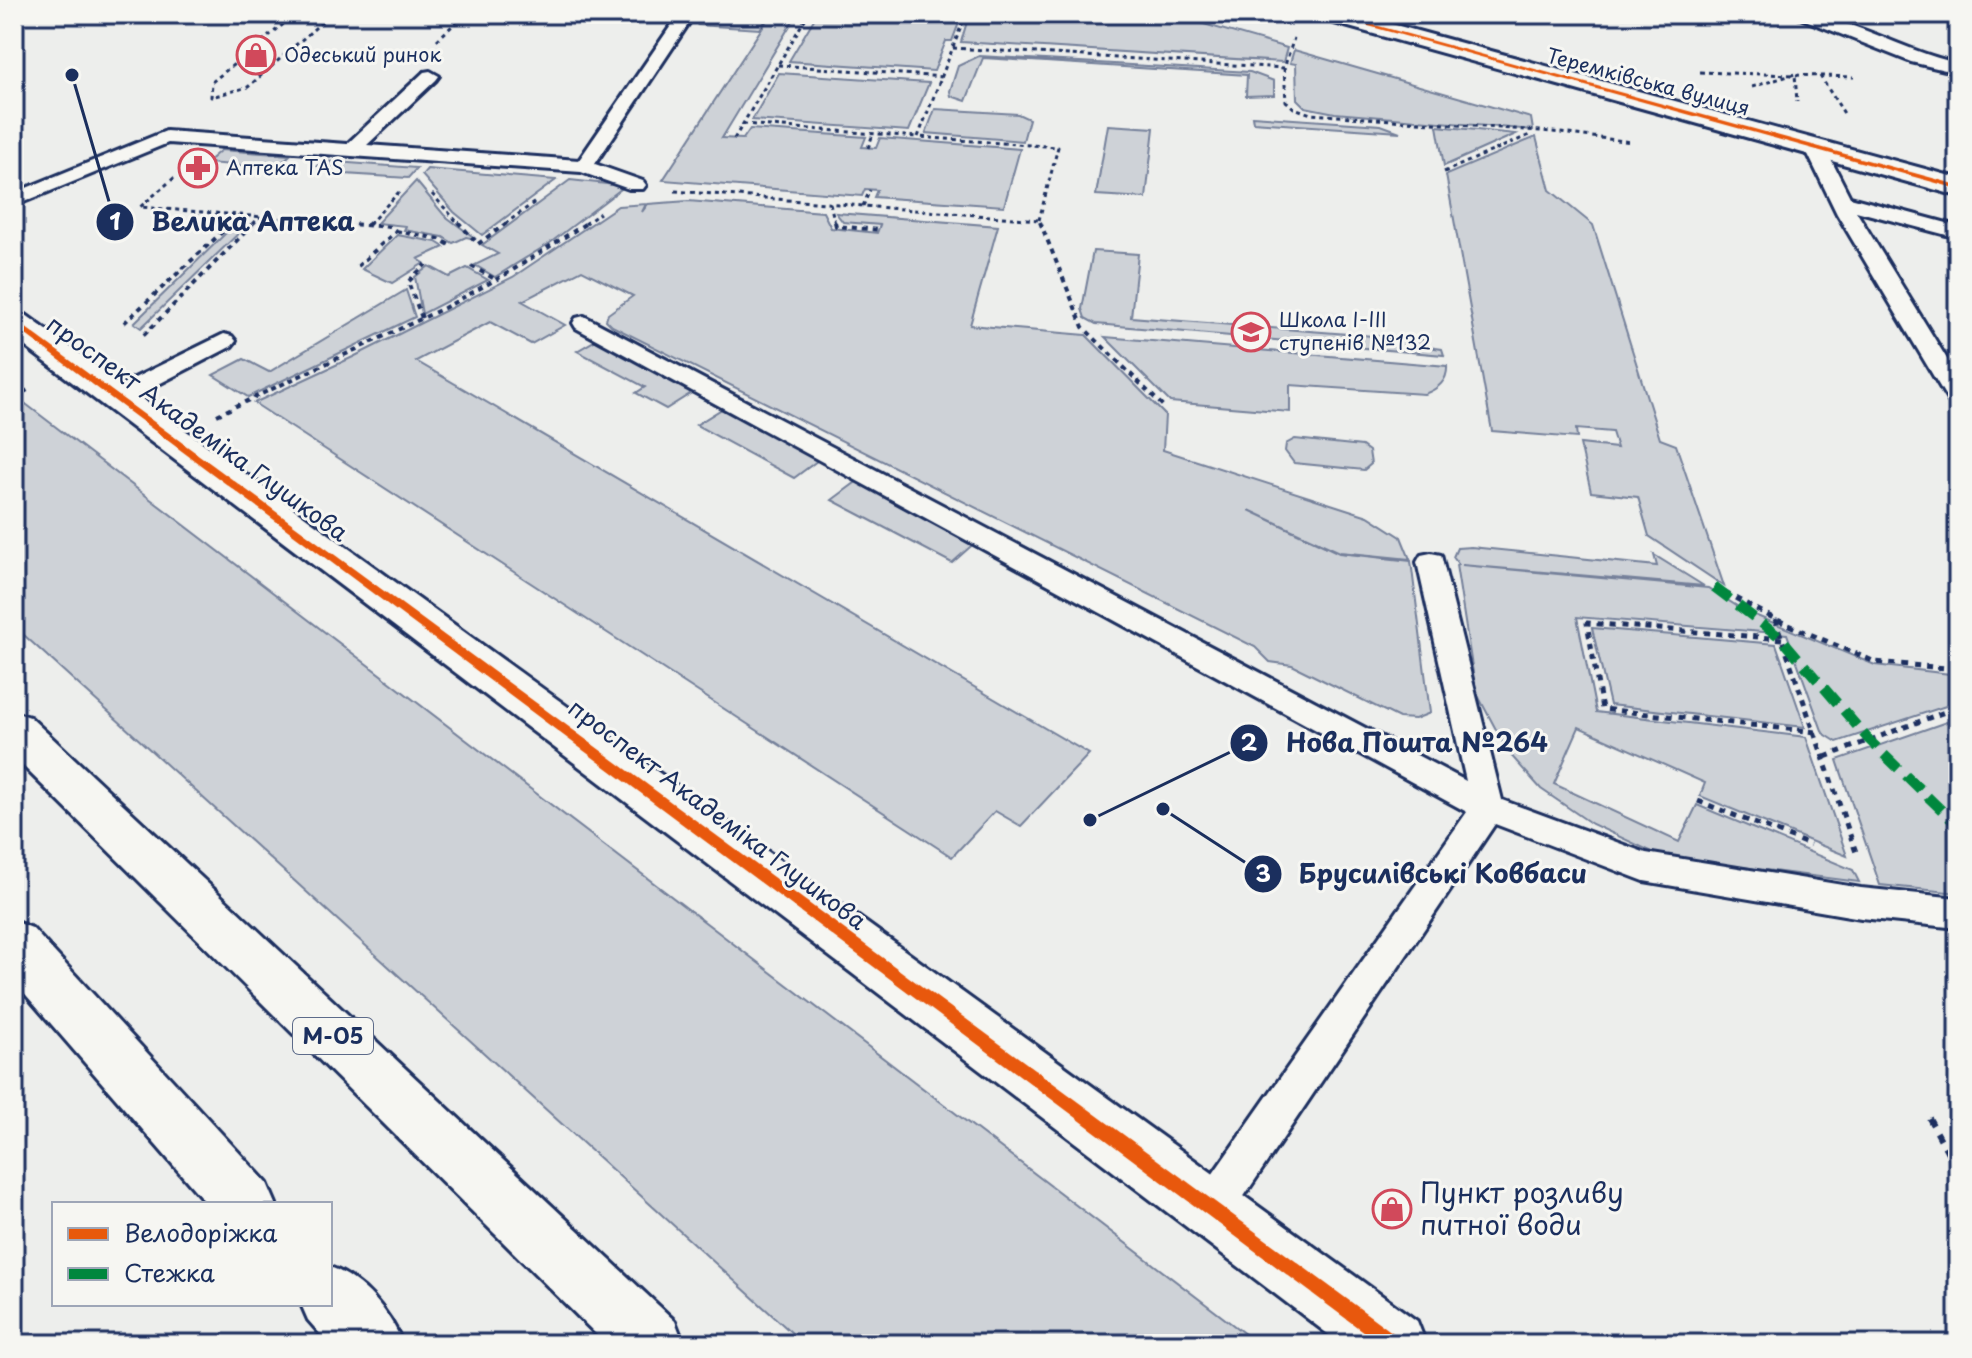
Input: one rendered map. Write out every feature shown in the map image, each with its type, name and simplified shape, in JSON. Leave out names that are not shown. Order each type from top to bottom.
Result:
[{"type":"main road","name":"Теремківська вулиця","points":[[1328,14],[1958,187]]},
{"type":"main road","name":"проспект Академіка Глушкова","points":[[14,322],[1394,1344]]},
{"type":"main road","name":"М-05","points":[[14,729],[652,1344]]},
{"type":"main road","points":[[14,944],[244,1202]]},
{"type":"main road","points":[[332,1300],[371,1344]]},
{"type":"lane","points":[[584,166],[687,14]]},
{"type":"lane","points":[[1798,14],[1826,20],[1846,31],[1936,65],[1958,68]]},
{"type":"lane","points":[[350,151],[430,76]]},
{"type":"lane","points":[[14,200],[166,137],[584,166],[636,185]]},
{"type":"lane","points":[[1815,148],[1821,166],[1844,201],[1847,214],[1958,397]]},
{"type":"lane","points":[[1844,201],[1958,232]]},
{"type":"lane","points":[[584,323],[1488,808],[1644,867],[1861,903],[1958,913]]},
{"type":"lane","points":[[117,396],[224,341]]},
{"type":"lane","points":[[1212,1209],[1488,808],[1431,562]]},
{"type":"path","points":[[296,14],[212,82],[211,97],[248,87],[331,14]]},
{"type":"path","points":[[734,139],[808,14]]},
{"type":"path","points":[[918,137],[966,14]]},
{"type":"path","points":[[1624,14],[1627,19]]},
{"type":"path","points":[[1295,37],[1284,68],[1286,101],[1294,108],[1311,114],[1642,143]]},
{"type":"path","points":[[953,48],[1284,68]]},
{"type":"path","points":[[778,65],[943,77]]},
{"type":"path","points":[[1690,72],[1861,77]]},
{"type":"path","points":[[743,124],[1058,147],[1039,220],[1083,327],[1164,407]]},
{"type":"path","points":[[1444,172],[1535,133]]},
{"type":"path","points":[[868,148],[873,134]]},
{"type":"path","points":[[181,172],[140,207],[390,227],[396,231],[439,239],[450,245]]},
{"type":"path","points":[[424,185],[478,244],[546,194]]},
{"type":"path","points":[[174,439],[236,404],[343,357],[556,247],[636,185],[656,190],[1039,220]]},
{"type":"path","points":[[863,206],[870,190]]},
{"type":"path","points":[[368,225],[399,191]]},
{"type":"path","points":[[830,203],[836,226],[879,230]]},
{"type":"path","points":[[124,323],[240,215]]},
{"type":"path","points":[[144,335],[262,215]]},
{"type":"path","points":[[358,266],[396,231]]},
{"type":"path","points":[[422,318],[408,282],[426,264]]},
{"type":"path","points":[[471,266],[495,279]]},
{"type":"path","points":[[1714,587],[1775,619],[1875,662],[1958,669]]},
{"type":"path","points":[[1775,619],[1860,864],[1845,858]]},
{"type":"path","points":[[1782,639],[1587,623],[1602,709],[1816,732]]},
{"type":"path","points":[[1825,757],[1958,707]]},
{"type":"path","points":[[1698,801],[1815,847]]},
{"type":"path","points":[[1929,1118],[1958,1171]]},
{"type":"shaded area","points":[[706,14],[770,14],[760,29],[698,25]]},
{"type":"shaded area","points":[[771,14],[797,14],[722,138],[743,139],[750,129],[866,137],[862,147],[876,148],[880,138],[1020,149],[1004,206],[874,197],[877,190],[865,189],[862,196],[663,180]]},
{"type":"shaded area","points":[[817,14],[962,15],[952,41],[946,41],[934,71],[789,61]]},
{"type":"shaded area","points":[[1169,14],[1287,48],[1283,62],[961,42],[969,15]]},
{"type":"shaded area","points":[[1294,50],[1531,118],[1533,130],[1335,113],[1305,107],[1297,99],[1296,64],[1290,63]]},
{"type":"shaded area","points":[[979,56],[1250,72],[1274,81],[1274,95],[1246,96],[1247,75],[983,58],[966,101],[951,96],[958,66]]},
{"type":"shaded area","points":[[779,73],[929,83],[909,131],[752,120]]},
{"type":"shaded area","points":[[935,109],[1018,114],[1029,119],[1023,141],[926,133]]},
{"type":"shaded area","points":[[1252,116],[1381,125],[1400,132],[1253,122]]},
{"type":"shaded area","points":[[1108,125],[1154,128],[1146,198],[1096,195]]},
{"type":"shaded area","points":[[1437,126],[1516,134],[1444,166]]},
{"type":"shaded area","points":[[1536,137],[1550,190],[1593,225],[1660,439],[1676,445],[1724,586],[1649,536],[1638,497],[1591,492],[1580,444],[1617,448],[1612,432],[1576,429],[1577,438],[1492,431],[1446,175]]},
{"type":"shaded area","points":[[221,150],[290,155],[276,168],[206,163]]},
{"type":"shaded area","points":[[322,161],[417,168],[408,178],[329,173],[333,167],[317,166]]},
{"type":"shaded area","points":[[427,169],[556,180],[482,235],[454,212],[422,175]]},
{"type":"shaded area","points":[[570,180],[625,186],[550,243],[495,277],[475,265],[498,254],[482,245]]},
{"type":"shaded area","points":[[416,181],[444,215],[476,239],[466,237],[453,243],[443,237],[404,230],[406,226],[377,223]]},
{"type":"shaded area","points":[[688,201],[823,212],[831,228],[877,233],[880,225],[843,222],[836,213],[998,226],[970,325],[1086,335],[1165,415],[1163,450],[1368,516],[1401,537],[1410,559],[1340,552],[1249,510],[1339,553],[1411,561],[1430,713],[1415,719],[1399,718],[1292,665],[1270,662],[1255,647],[612,326],[606,320],[608,314],[633,296],[582,270],[522,301],[565,325],[531,344],[490,322],[416,361],[1089,754],[1021,826],[995,811],[952,857],[254,403],[513,277],[618,206],[646,204],[642,212],[648,204]]},
{"type":"shaded area","points":[[232,227],[243,229],[141,328],[134,323]]},
{"type":"shaded area","points":[[397,235],[436,242],[444,247],[418,259],[424,263],[392,283],[362,269]]},
{"type":"shaded area","points":[[1093,251],[1138,254],[1131,317],[1425,340],[1428,347],[1442,349],[1444,355],[1096,324],[1085,318],[1082,309]]},
{"type":"shaded area","points":[[429,266],[449,277],[467,268],[488,280],[422,314],[415,277]]},
{"type":"shaded area","points":[[406,290],[415,317],[248,397],[213,375],[244,359],[269,372]]},
{"type":"shaded area","points":[[1105,337],[1447,366],[1447,371],[1441,384],[1424,394],[1290,385],[1290,412],[1170,402]]},
{"type":"shaded area","points":[[596,340],[693,392],[666,409],[636,393],[645,387],[577,351]]},
{"type":"shaded area","points":[[14,395],[1258,1344],[804,1344],[14,626]]},
{"type":"shaded area","points":[[725,407],[821,458],[794,478],[696,425]]},
{"type":"shaded area","points":[[1295,439],[1362,446],[1369,451],[1371,464],[1364,470],[1294,463],[1285,451],[1286,444]]},
{"type":"shaded area","points":[[859,480],[978,540],[952,563],[832,500]]},
{"type":"shaded area","points":[[1457,548],[1657,566],[1654,555],[1704,586],[1462,565],[1708,588],[1745,611],[1875,665],[1958,675],[1958,702],[1837,742],[1823,733],[1787,634],[1577,617],[1596,712],[1806,737],[1847,856],[1700,796],[1705,783],[1579,727],[1554,784],[1679,842],[1697,805],[1853,870],[1859,882],[1663,857],[1592,824],[1541,789],[1508,752],[1476,692],[1458,564],[1453,557]]},
{"type":"shaded area","points":[[1592,628],[1776,644],[1805,727],[1610,705]]},
{"type":"shaded area","points":[[1958,718],[1958,893],[1880,885],[1837,760]]},
{"type":"marked path","points":[[1714,587],[1782,639],[1869,740],[1958,826]]},
{"type":"cycle path","points":[[1328,14],[1958,187]]},
{"type":"cycle path","points":[[14,322],[1394,1344]]},
{"type":"place","name":"Одеський ринок","points":[[256,55]]},
{"type":"place","name":"Велика Аптека","points":[[72,75]]},
{"type":"place","name":"Аптека TAS","points":[[198,168]]},
{"type":"place","name":"Школа І-ІІІ ступенів №132","points":[[1251,332]]},
{"type":"place","name":"Брусилівські Ковбаси","points":[[1163,809]]},
{"type":"place","name":"Нова Пошта №264","points":[[1090,820]]},
{"type":"place","name":"Пункт розливу питної води","points":[[1392,1209]]}]
